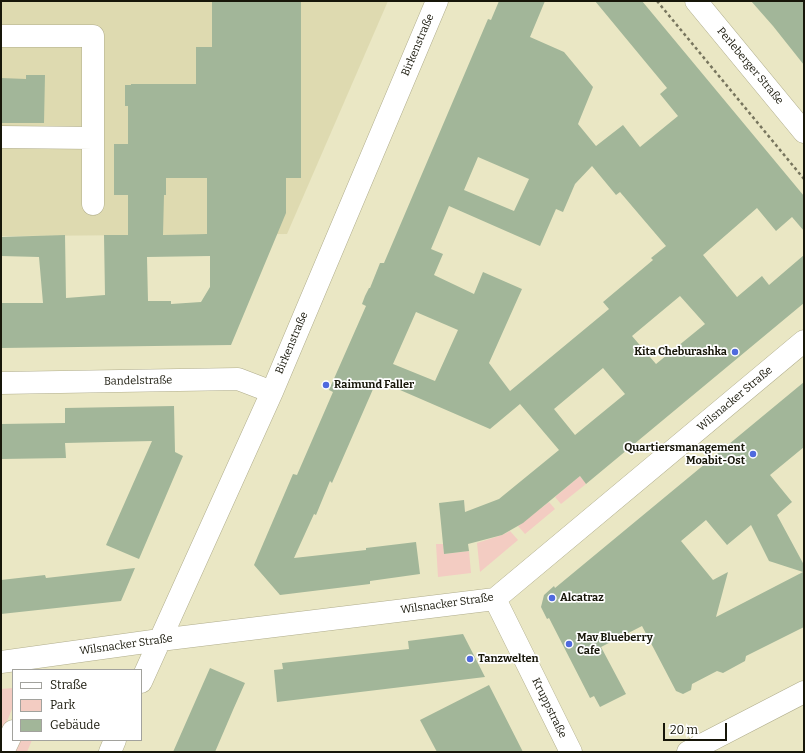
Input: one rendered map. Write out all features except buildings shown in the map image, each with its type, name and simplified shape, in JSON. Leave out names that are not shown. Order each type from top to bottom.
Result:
[{"type":"street","name":"Birkenstraße","points":[[142,680],[272,392],[437,1]]},
{"type":"street","name":"Perleberger Straße","points":[[696,1],[804,132]]},
{"type":"street","points":[[1,36],[93,36],[93,204]]},
{"type":"street","points":[[1,137],[93,138]]},
{"type":"street","name":"Wilsnacker Straße","points":[[14,664],[160,640],[496,599],[804,341]]},
{"type":"street","name":"Bandelstraße","points":[[1,383],[238,379],[272,392]]},
{"type":"street","name":"Kruppstraße","points":[[496,599],[571,752]]},
{"type":"street","points":[[688,752],[804,692]]},
{"type":"street","points":[[3,752],[12,732]]},
{"type":"street","points":[[110,752],[115,741]]},
{"type":"path","points":[[657,1],[804,179]]},
{"type":"shaded area","points":[[1,1],[388,1],[287,234],[15,236],[1,236]]},
{"type":"green space","points":[[580,476],[586,484],[561,504],[555,497]]},
{"type":"green space","points":[[549,502],[555,509],[525,534],[518,526]]},
{"type":"green space","points":[[510,531],[518,540],[480,572],[477,543]]},
{"type":"green space","points":[[436,544],[443,544],[444,554],[469,551],[471,573],[438,577]]},
{"type":"green space","points":[[12,688],[12,709],[1,736],[1,689]]},
{"type":"green space","points":[[19,741],[32,741],[27,752],[14,752]]},
{"type":"place","name":"Kita Cheburashka","points":[[735,352]]},
{"type":"place","name":"Raimund Faller","points":[[326,385]]},
{"type":"place","name":"Quartiersmanagement Moabit-Ost","points":[[753,454]]},
{"type":"place","name":"Alcatraz","points":[[552,598]]},
{"type":"place","name":"Mav Blueberry Cafe","points":[[569,644]]},
{"type":"place","name":"Tanzwelten","points":[[470,659]]}]
